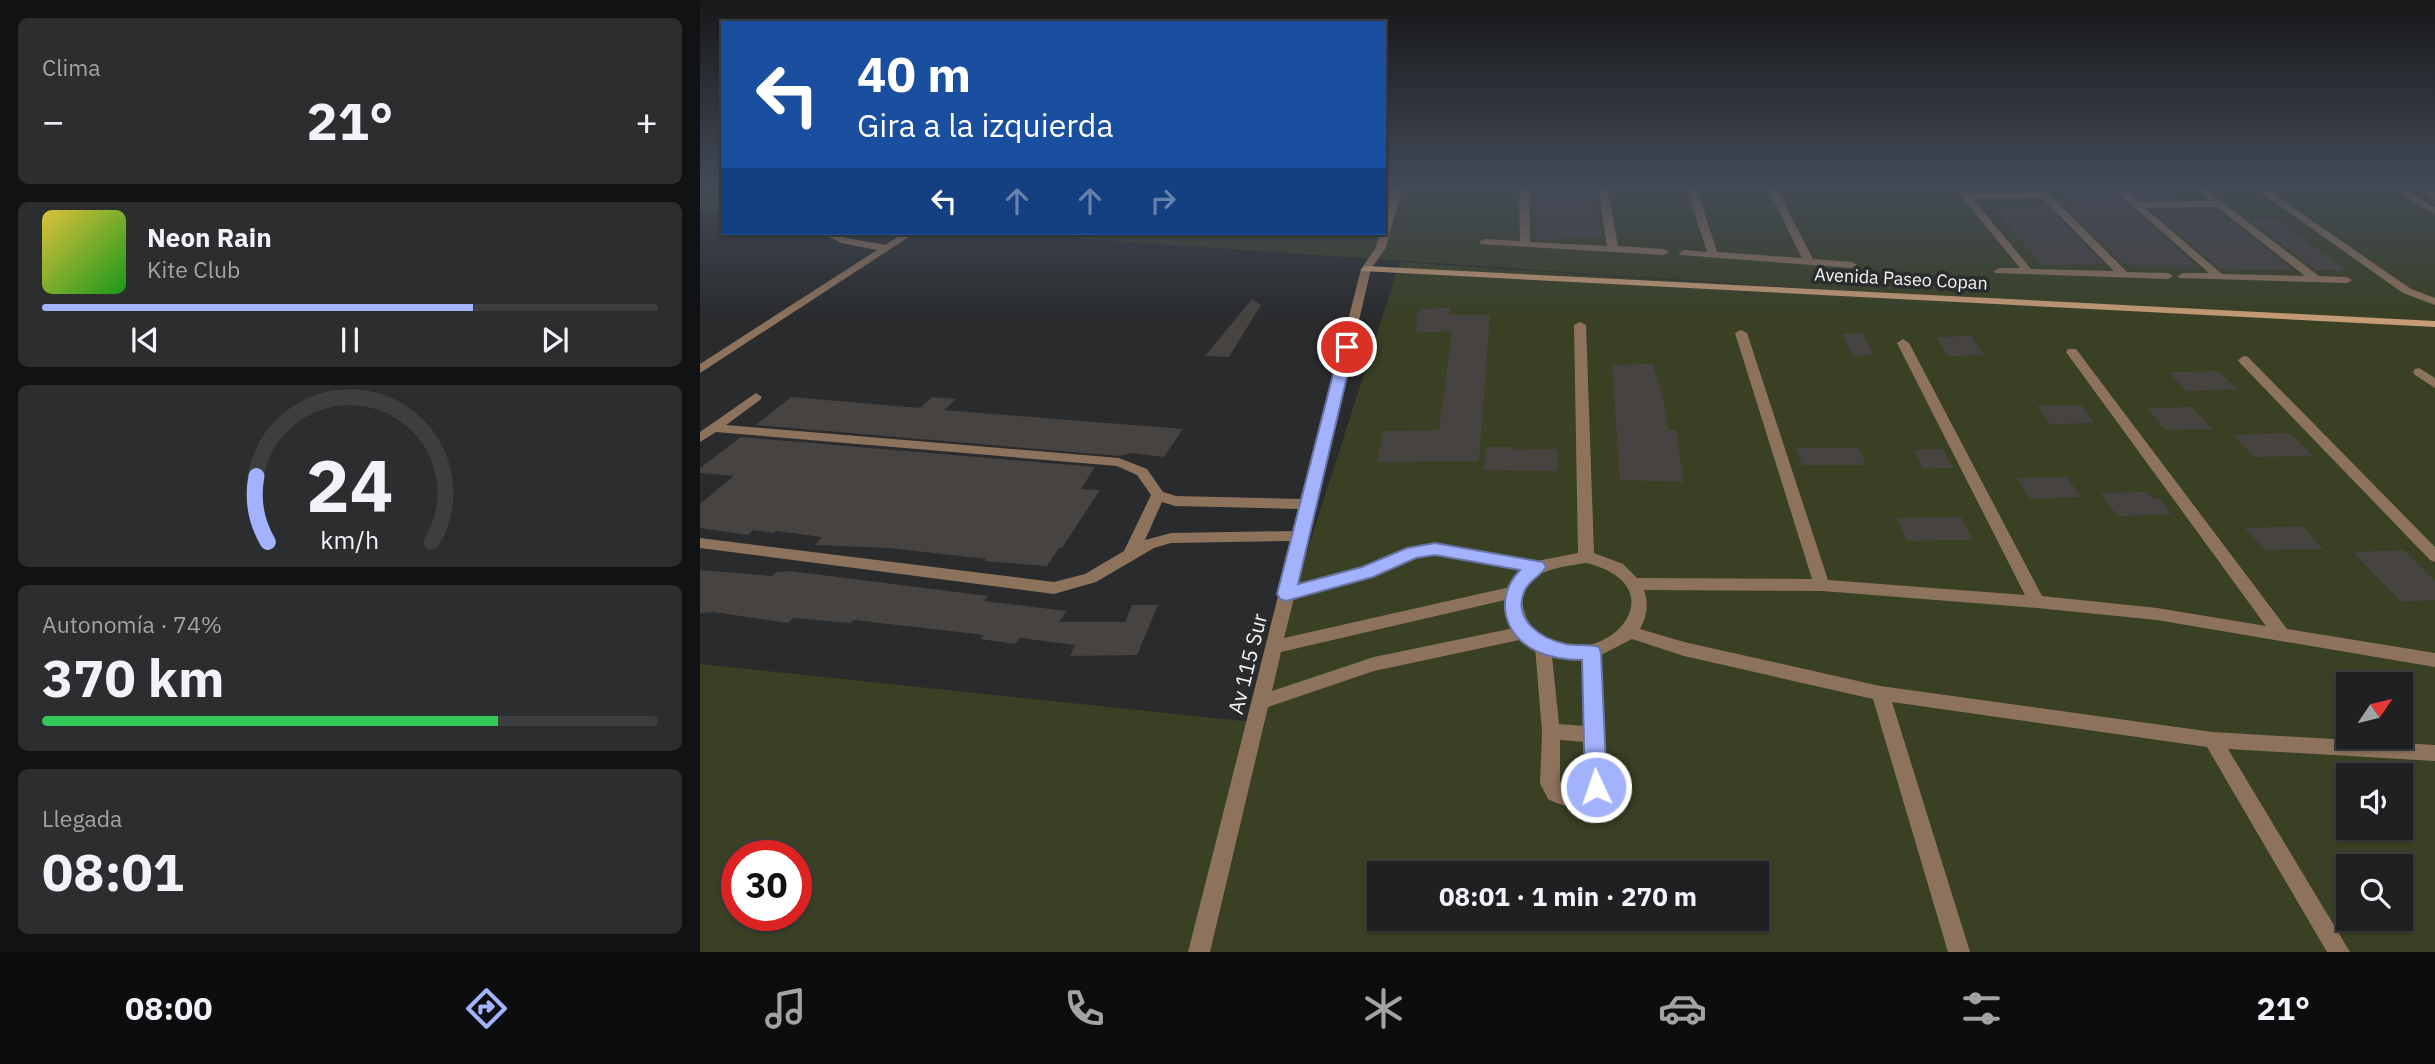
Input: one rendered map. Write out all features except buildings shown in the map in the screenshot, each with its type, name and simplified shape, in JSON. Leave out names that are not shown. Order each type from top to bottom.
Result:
[{"type":"main road","name":"Avenida Paseo Copan","points":[[1366,269],[2435,324]]},
{"type":"street","points":[[1525,231],[1525,244]]},
{"type":"street","points":[[1611,231],[1614,249]]},
{"type":"street","points":[[1705,231],[1713,255]]},
{"type":"street","points":[[1794,231],[1809,262]]},
{"type":"street","points":[[1994,231],[2028,272]]},
{"type":"street","points":[[2080,231],[2123,275]]},
{"type":"street","points":[[2167,231],[2219,277]]},
{"type":"street","points":[[2254,231],[2316,279]]},
{"type":"street","points":[[2322,231],[2407,291],[2435,302]]},
{"type":"street","points":[[831,235],[845,241],[886,248]]},
{"type":"street","points":[[700,369],[907,235]]},
{"type":"street","name":"Av 115 Sur","points":[[1199,952],[1366,269],[1380,249],[1384,235]]},
{"type":"street","points":[[1484,242],[1664,252]]},
{"type":"street","points":[[1684,253],[1853,265]]},
{"type":"street","points":[[1998,271],[2168,276]]},
{"type":"street","points":[[2183,276],[2347,280]]},
{"type":"street","points":[[1580,325],[1586,557]]},
{"type":"street","points":[[1741,333],[1822,585]]},
{"type":"street","points":[[1903,343],[2037,601]]},
{"type":"street","points":[[2072,352],[2280,632]]},
{"type":"street","points":[[2244,360],[2435,556]]},
{"type":"street","points":[[2419,372],[2435,384]]},
{"type":"street","points":[[700,438],[756,397]]},
{"type":"street","points":[[714,428],[1119,462],[1142,472],[1158,495],[1175,501],[1309,504]]},
{"type":"street","points":[[1130,555],[1158,495]]},
{"type":"street","points":[[700,543],[1054,588],[1090,578],[1149,544],[1171,538],[1301,536]]},
{"type":"street","points":[[1286,594],[1367,572],[1413,552],[1435,549],[1537,567]]},
{"type":"street","points":[[1586,557],[1621,570],[1634,584],[1640,601],[1638,619],[1630,632],[1610,647],[1592,653],[1568,652],[1543,646],[1524,632],[1516,620],[1512,606],[1514,592],[1524,577],[1537,567],[1559,558],[1586,557]]},
{"type":"street","points":[[1634,584],[1822,585],[2037,601],[2157,614],[2280,632],[2435,660]]},
{"type":"street","points":[[1273,647],[1514,592]]},
{"type":"street","points":[[1260,702],[1374,664],[1524,632]]},
{"type":"street","points":[[1630,632],[1684,649],[1880,693],[2213,740],[2435,753]]},
{"type":"street","points":[[1543,646],[1551,732],[1550,783],[1555,793],[1563,797],[1585,798],[1596,787],[1592,653]]},
{"type":"street","points":[[1880,693],[1959,952]]},
{"type":"street","points":[[1551,732],[1593,734]]},
{"type":"street","points":[[2213,740],[2339,952]]},
{"type":"green space","points":[[1386,231],[2435,231],[2435,952],[700,952],[700,664],[1252,722],[1400,262],[2043,305],[1029,235],[1386,235]]},
{"type":"route","points":[[1347,347],[1286,594],[1367,572],[1413,552],[1435,549],[1537,567],[1524,577],[1514,592],[1512,606],[1516,620],[1524,632],[1543,646],[1568,652],[1592,653],[1596,787]]}]
